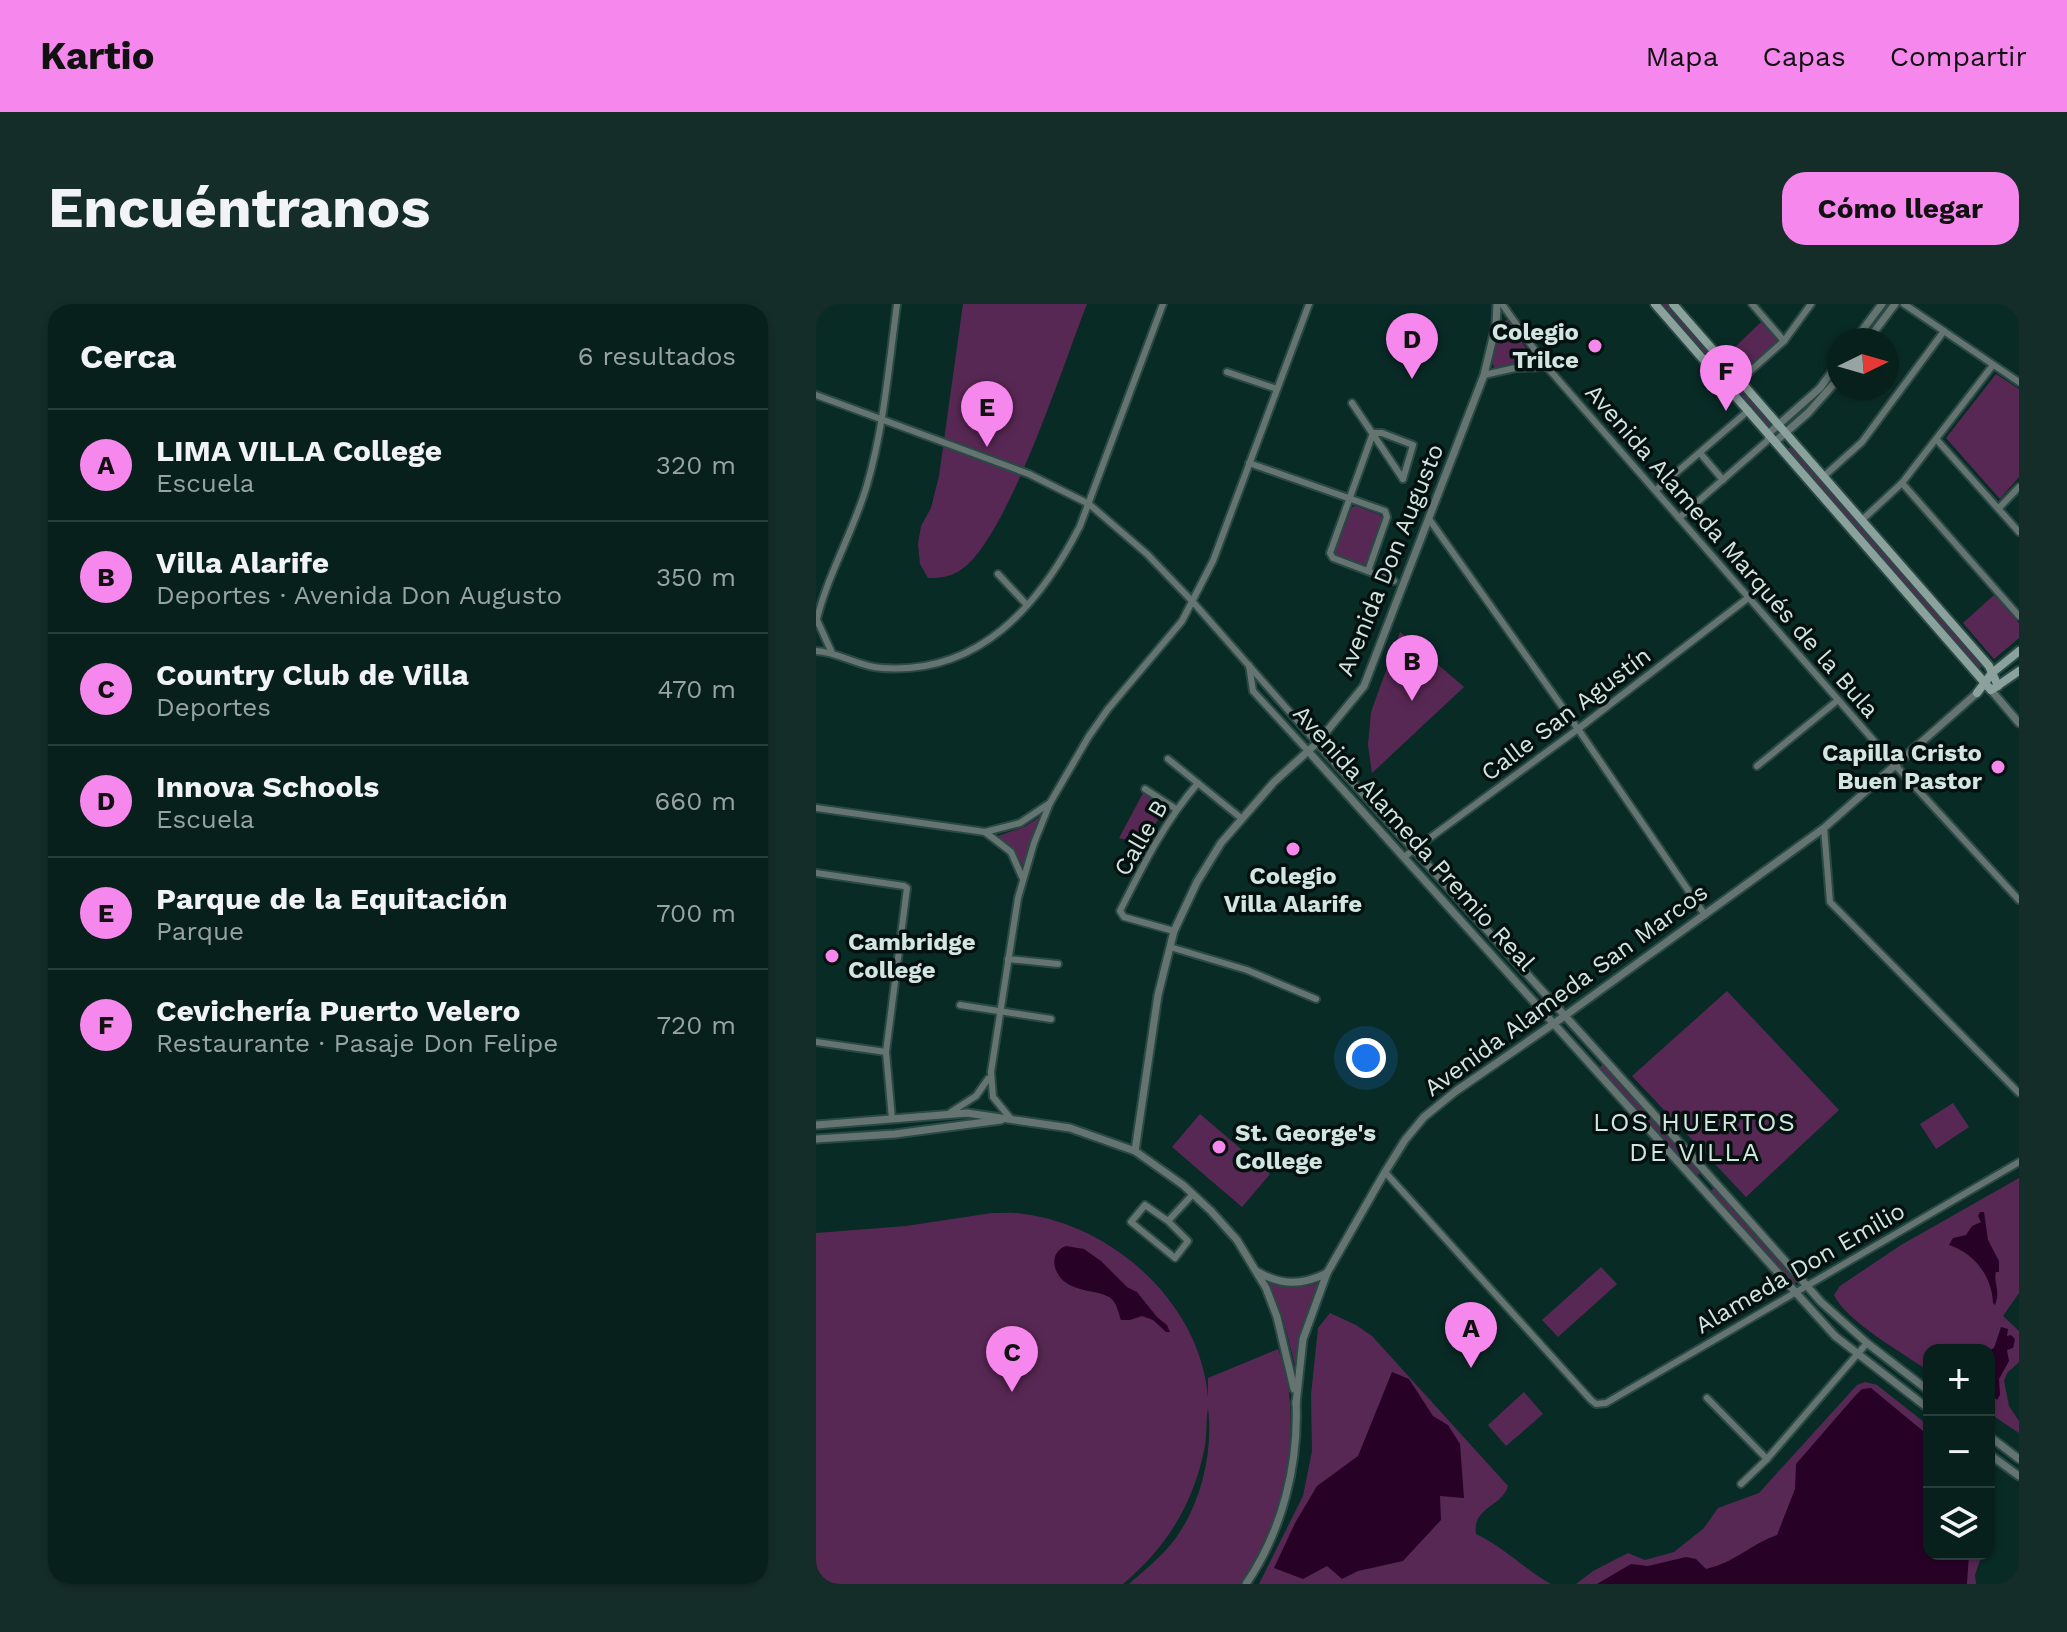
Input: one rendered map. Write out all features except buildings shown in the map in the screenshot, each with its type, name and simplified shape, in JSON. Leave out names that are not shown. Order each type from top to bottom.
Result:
[{"type":"main road","points":[[1655,304],[1984,682],[1994,688]]},
{"type":"main road","points":[[1673,304],[1989,666],[1994,688]]},
{"type":"main road","name":"Avenida Alameda San Marcos","points":[[1977,693],[1992,673],[2019,651]]},
{"type":"main road","name":"Avenida Alameda San Marcos","points":[[1977,693],[1994,688],[2019,671]]},
{"type":"street","points":[[832,653],[816,622],[829,578],[866,488],[882,417],[897,304]]},
{"type":"street","points":[[816,651],[883,668],[923,667],[953,661],[992,637],[1027,605],[1068,549],[1089,504],[1163,304]]},
{"type":"street","points":[[1011,1119],[993,1097],[991,1072],[1022,878],[1050,803],[1095,727],[1168,640],[1193,602],[1213,561],[1309,304]]},
{"type":"street","name":"Avenida Alameda Marqués de la Bula","points":[[1499,304],[1547,367],[1748,598],[2019,900]]},
{"type":"street","name":"Avenida Don Augusto","points":[[1135,1151],[1158,995],[1174,931],[1197,882],[1221,843],[1241,818],[1317,743],[1364,686],[1484,375],[1499,304]]},
{"type":"street","points":[[1752,304],[1784,341]]},
{"type":"street","points":[[1739,381],[1784,341],[1811,304]]},
{"type":"street","points":[[1864,328],[1882,304]]},
{"type":"street","points":[[1877,328],[1895,304]]},
{"type":"street","points":[[1904,304],[2019,382]]},
{"type":"street","points":[[1823,477],[1862,442],[1944,331]]},
{"type":"street","points":[[1862,520],[1902,483],[1993,365]]},
{"type":"street","points":[[1484,375],[1515,368],[1547,367]]},
{"type":"street","points":[[1227,372],[1277,389]]},
{"type":"street","points":[[1782,430],[1827,378]]},
{"type":"street","points":[[1679,518],[1782,430],[1808,413],[1827,392]]},
{"type":"street","name":"Avenida Alameda Premio Real","points":[[816,395],[1029,474],[1089,504],[1147,554],[1832,1313],[1923,1386]]},
{"type":"street","points":[[1352,403],[1403,479],[1413,445],[1382,433],[1373,433]]},
{"type":"street","points":[[1656,490],[1749,410]]},
{"type":"street","points":[[1373,433],[1330,553],[1333,558],[1394,581]]},
{"type":"street","points":[[1937,440],[2019,532]]},
{"type":"street","points":[[1700,453],[1723,480]]},
{"type":"street","points":[[1249,463],[1387,513],[1368,571]]},
{"type":"street","points":[[1902,483],[2019,616]]},
{"type":"street","points":[[1999,508],[2019,487]]},
{"type":"street","points":[[1429,519],[1705,915]]},
{"type":"street","points":[[998,574],[1027,605]]},
{"type":"street","name":"Calle San Agustín","points":[[1404,857],[1578,729],[1748,598]]},
{"type":"street","name":"Avenida Alameda Premio Real","points":[[1249,665],[1253,691],[1835,1336],[1923,1404]]},
{"type":"street","points":[[1994,688],[1999,700],[2019,723]]},
{"type":"street","name":"Avenida Alameda San Marcos","points":[[1296,1404],[1303,1339],[1327,1273],[1405,1140],[1439,1104],[1824,828],[1977,693]]},
{"type":"street","points":[[1757,766],[1838,700]]},
{"type":"street","points":[[1168,759],[1241,818]]},
{"type":"street","name":"Calle B","points":[[1174,931],[1121,914],[1146,858],[1176,809],[1198,783]]},
{"type":"street","points":[[1145,789],[1176,809]]},
{"type":"street","points":[[816,808],[985,832],[1020,823],[1050,803]]},
{"type":"street","points":[[1366,814],[1373,806]]},
{"type":"street","points":[[1824,828],[1830,902],[2019,1093]]},
{"type":"street","points":[[985,832],[1011,852],[1022,878]]},
{"type":"street","points":[[816,873],[904,886],[908,893],[886,1052],[892,1119]]},
{"type":"street","points":[[1480,940],[1488,932]]},
{"type":"street","points":[[1170,947],[1247,970],[1316,999]]},
{"type":"street","points":[[1008,959],[1058,964]]},
{"type":"street","points":[[1504,967],[1513,959]]},
{"type":"street","points":[[960,1005],[1051,1019]]},
{"type":"street","points":[[816,1042],[886,1052]]},
{"type":"street","points":[[951,1112],[976,1096],[991,1072]]},
{"type":"street","points":[[816,1125],[951,1112],[1070,1128],[1135,1151],[1193,1194],[1237,1240],[1277,1317],[1289,1359],[1296,1404],[1293,1462],[1282,1508],[1266,1549],[1246,1584]]},
{"type":"street","points":[[816,1139],[895,1134],[1011,1119]]},
{"type":"street","name":"Alameda Don Emilio","points":[[1385,1172],[1591,1400],[1600,1404],[2019,1162]]},
{"type":"street","points":[[1168,1221],[1193,1194]]},
{"type":"street","points":[[1145,1205],[1168,1221],[1188,1241],[1175,1258],[1131,1222],[1145,1205]]},
{"type":"street","points":[[1256,1272],[1274,1280],[1294,1283],[1306,1282],[1327,1273]]},
{"type":"street","points":[[1741,1484],[1767,1459],[1867,1343]]},
{"type":"street","points":[[1707,1398],[1767,1459]]},
{"type":"street","points":[[1995,1441],[2019,1459]]},
{"type":"street","points":[[1995,1458],[2019,1476]]},
{"type":"shaded area","points":[[963,304],[1087,304],[1033,446],[998,522],[980,551],[962,569],[954,574],[928,578],[920,564],[918,544],[921,526],[931,508],[939,476]]},
{"type":"shaded area","points":[[1659,304],[1669,304],[1773,423],[1767,428]]},
{"type":"shaded area","points":[[1507,320],[1534,360],[1530,364],[1496,370],[1492,363],[1502,322]]},
{"type":"shaded area","points":[[1761,322],[1778,340],[1744,372],[1728,354]]},
{"type":"shaded area","points":[[1996,374],[2019,389],[2019,477],[2000,499],[1946,438]]},
{"type":"shaded area","points":[[1792,446],[1984,665],[1979,669],[1787,450]]},
{"type":"shaded area","points":[[1352,507],[1384,519],[1367,565],[1363,566],[1334,554]]},
{"type":"shaded area","points":[[1994,595],[2019,623],[2019,638],[1994,659],[1963,623]]},
{"type":"shaded area","points":[[1400,632],[1464,687],[1372,773],[1368,745],[1371,712]]},
{"type":"shaded area","points":[[1143,793],[1165,808],[1143,844],[1119,838]]},
{"type":"shaded area","points":[[1043,815],[1023,866],[1017,855],[998,836],[1024,827]]},
{"type":"shaded area","points":[[1727,991],[1839,1110],[1746,1197],[1632,1076]]},
{"type":"shaded area","points":[[1603,1064],[1701,1172],[1697,1176],[1599,1068]]},
{"type":"shaded area","points":[[1953,1103],[1969,1127],[1936,1149],[1920,1124]]},
{"type":"shaded area","points":[[1200,1114],[1270,1174],[1242,1207],[1172,1147]]},
{"type":"shaded area","points":[[2019,1178],[2019,1293],[2003,1316],[2019,1331],[2019,1362],[2007,1373],[2004,1381],[2009,1406],[2019,1421],[2019,1433],[1995,1417],[1995,1344],[1923,1344],[1923,1367],[1863,1326],[1834,1295],[1840,1286],[1901,1245]]},
{"type":"shaded area","points":[[1714,1188],[1798,1280],[1793,1285],[1710,1192]]},
{"type":"shaded area","points":[[1980,1212],[1984,1212],[1988,1240],[1999,1261],[1999,1272],[1995,1276],[1995,1305],[1980,1267],[1966,1254],[1949,1245],[1953,1238],[1966,1235],[1972,1226],[1981,1222]]},
{"type":"shaded area","points":[[992,1213],[1020,1213],[1058,1222],[1090,1235],[1120,1253],[1148,1276],[1171,1302],[1189,1332],[1202,1364],[1208,1398],[1208,1378],[1278,1349],[1290,1406],[1287,1470],[1270,1532],[1242,1584],[1129,1584],[1166,1550],[1178,1535],[1195,1502],[1209,1445],[1208,1408],[1205,1446],[1186,1505],[1153,1555],[1123,1584],[816,1584],[816,1233],[906,1226]]},
{"type":"shaded area","points":[[1066,1246],[1084,1249],[1101,1261],[1127,1287],[1137,1292],[1170,1332],[1142,1316],[1121,1320],[1112,1299],[1065,1282],[1057,1273],[1054,1262],[1057,1253]]},
{"type":"shaded area","points":[[1601,1267],[1617,1284],[1558,1337],[1542,1320]]},
{"type":"shaded area","points":[[1269,1283],[1294,1287],[1319,1283],[1301,1332],[1296,1369],[1283,1319]]},
{"type":"shaded area","points":[[1330,1313],[1372,1336],[1508,1486],[1500,1499],[1478,1518],[1476,1534],[1551,1584],[1259,1584],[1303,1496],[1312,1451],[1311,1395],[1318,1328]]},
{"type":"shaded area","points":[[2001,1327],[2008,1329],[2007,1336],[2015,1339],[2013,1348],[2007,1350],[2009,1361],[1999,1379],[2000,1395],[1997,1400],[1995,1398],[1995,1345]]},
{"type":"shaded area","points":[[1392,1372],[1409,1379],[1433,1416],[1448,1425],[1460,1444],[1464,1498],[1440,1496],[1441,1520],[1403,1561],[1358,1571],[1342,1579],[1327,1566],[1303,1579],[1274,1568],[1317,1486],[1358,1456]]},
{"type":"shaded area","points":[[1865,1382],[1877,1385],[1923,1421],[1923,1560],[1980,1560],[1975,1575],[1976,1584],[1576,1584],[1593,1571],[1628,1553],[1645,1560],[1674,1552],[1704,1528],[1718,1508],[1759,1493],[1857,1385]]},
{"type":"shaded area","points":[[1871,1388],[1923,1431],[1923,1560],[1969,1560],[1967,1584],[1597,1584],[1631,1564],[1648,1566],[1686,1557],[1696,1559],[1706,1569],[1777,1535],[1795,1489],[1796,1464],[1862,1389]]},
{"type":"shaded area","points":[[1524,1392],[1543,1414],[1506,1446],[1488,1425]]},
{"type":"place","name":"Colegio Trilce","points":[[1595,346]]},
{"type":"place","name":"Innova Schools","points":[[1412,379]]},
{"type":"place","name":"Cevichería Puerto Velero","points":[[1726,411]]},
{"type":"place","name":"Parque de la Equitación","points":[[987,447]]},
{"type":"place","name":"Villa Alarife","points":[[1412,701]]},
{"type":"place","name":"Capilla Cristo Buen Pastor","points":[[1998,767]]},
{"type":"place","name":"Colegio Villa Alarife","points":[[1293,849]]},
{"type":"place","name":"Cambridge College","points":[[832,956]]},
{"type":"place","name":"St. George's College","points":[[1219,1147]]},
{"type":"place","name":"LIMA VILLA College","points":[[1471,1368]]},
{"type":"place","name":"Country Club de Villa","points":[[1012,1392]]},
{"type":"district","name":"LOS HUERTOS DE VILLA","points":[[1695,1137]]}]
